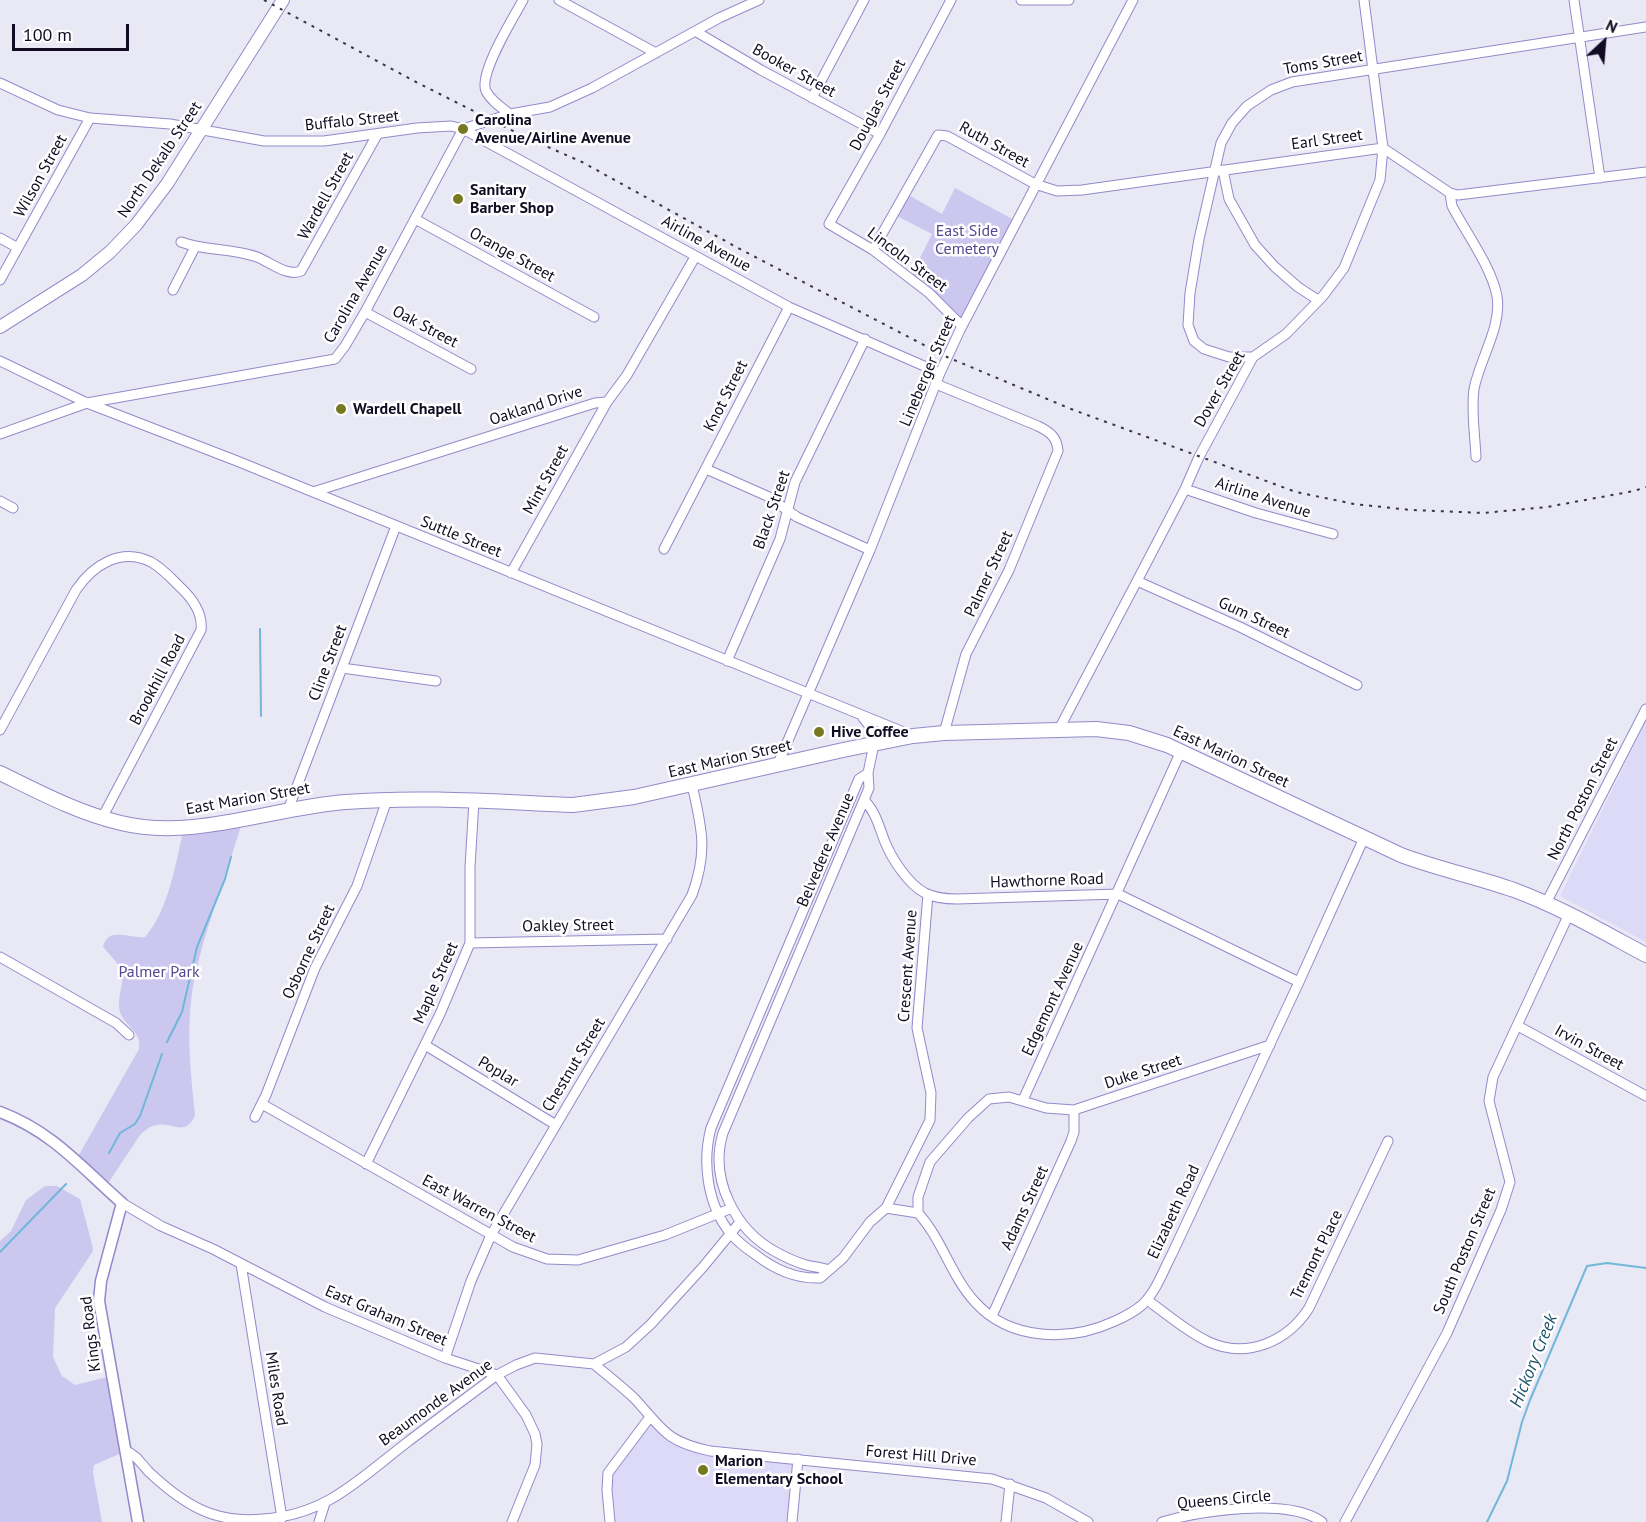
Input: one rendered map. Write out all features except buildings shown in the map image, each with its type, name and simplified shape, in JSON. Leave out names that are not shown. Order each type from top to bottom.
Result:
[{"type":"main road","name":"North Dekalb Street","points":[[0,327],[82,275],[126,237],[149,210],[284,0]]},
{"type":"main road","name":"East Marion Street","points":[[0,773],[102,818],[123,824],[169,828],[226,821],[322,803],[387,800],[573,805],[594,803],[692,785],[913,736],[944,733],[1096,729],[1129,733],[1181,751],[1364,838],[1427,865],[1497,885],[1546,903],[1646,955]]},
{"type":"street","points":[[510,114],[487,93],[484,85],[488,71],[523,0]]},
{"type":"street","points":[[559,0],[656,52]]},
{"type":"street","points":[[463,129],[510,114],[550,107],[592,88],[719,18],[759,0]]},
{"type":"street","points":[[812,98],[864,0]]},
{"type":"street","name":"Douglas Street","points":[[829,224],[951,0]]},
{"type":"street","points":[[1021,0],[1069,0]]},
{"type":"street","name":"Lineberger Street","points":[[777,766],[870,549],[940,373],[1035,184],[1133,0]]},
{"type":"street","name":"Dover Street","points":[[1059,729],[1185,489],[1199,456],[1253,357],[1286,334],[1344,268],[1380,180],[1383,148],[1364,0]]},
{"type":"street","points":[[1574,0],[1600,178]]},
{"type":"street","name":"Toms Street","points":[[1253,357],[1230,357],[1204,349],[1194,341],[1188,325],[1190,293],[1199,238],[1218,170],[1217,153],[1226,132],[1239,114],[1261,95],[1292,82],[1646,27]]},
{"type":"street","name":"Booker Street","points":[[695,31],[880,134]]},
{"type":"street","name":"Buffalo Street","points":[[0,83],[58,110],[90,118],[170,124],[244,138],[286,142],[324,141],[417,128],[451,126],[463,129]]},
{"type":"street","name":"Wilson Street","points":[[0,279],[90,118]]},
{"type":"street","name":"Carolina Avenue","points":[[0,434],[87,403],[335,359],[365,312],[463,129]]},
{"type":"street","name":"Airline Avenue","points":[[463,129],[789,307],[940,373]]},
{"type":"street","name":"Wardell Street","points":[[195,247],[232,250],[264,260],[288,272],[295,274],[301,271],[376,135]]},
{"type":"street","name":"Ruth Street","points":[[873,250],[938,135],[947,135],[1035,184]]},
{"type":"street","name":"Earl Street","points":[[1035,184],[1057,191],[1068,191],[1383,148],[1450,193]]},
{"type":"street","points":[[1218,170],[1229,199],[1255,245],[1275,267],[1298,287],[1318,300]]},
{"type":"street","points":[[1476,458],[1474,391],[1493,332],[1497,314],[1497,299],[1489,274],[1452,206],[1450,193],[1458,195],[1646,172]]},
{"type":"street","name":"Orange Street","points":[[415,219],[594,317]]},
{"type":"street","name":"Lincoln Street","points":[[829,224],[873,250],[929,293],[962,326]]},
{"type":"street","points":[[0,238],[18,248]]},
{"type":"street","points":[[173,290],[195,247],[181,242]]},
{"type":"street","name":"Oakland Drive","points":[[313,492],[595,403],[607,402],[627,375],[695,257]]},
{"type":"street","name":"Knot Street","points":[[664,549],[789,307]]},
{"type":"street","name":"Oak Street","points":[[365,312],[471,369]]},
{"type":"street","name":"Black Street","points":[[727,661],[780,539],[795,482],[865,339]]},
{"type":"street","name":"Suttle Street","points":[[0,361],[87,403],[237,460],[913,736]]},
{"type":"street","name":"Palmer Street","points":[[936,384],[1048,432],[1058,444],[1058,455],[1005,580],[966,654],[944,733]]},
{"type":"street","name":"Mint Street","points":[[511,573],[607,402]]},
{"type":"street","points":[[706,469],[766,496],[797,517],[870,549]]},
{"type":"street","name":"Airline Avenue","points":[[1185,489],[1256,513],[1333,534]]},
{"type":"street","points":[[0,501],[13,508]]},
{"type":"street","name":"Cline Street","points":[[288,810],[396,526]]},
{"type":"street","name":"Brookhill Road","points":[[0,730],[76,590],[90,571],[103,563],[132,556],[143,559],[162,570],[190,597],[200,619],[201,630],[102,818]]},
{"type":"street","name":"Gum Street","points":[[1137,581],[1240,627],[1357,685]]},
{"type":"street","points":[[342,668],[436,681]]},
{"type":"street","name":"North Poston Street","points":[[1546,903],[1646,709]]},
{"type":"street","points":[[859,714],[870,725],[874,744]]},
{"type":"street","name":"Belvedere Avenue","points":[[828,1270],[806,1265],[777,1253],[740,1222],[725,1195],[720,1149],[723,1133],[870,786],[867,773],[874,744]]},
{"type":"street","name":"Edgemont Avenue","points":[[1023,1100],[1181,751]]},
{"type":"street","name":"Belvedere Avenue","points":[[867,773],[859,779],[711,1128],[706,1147],[707,1172],[719,1214],[731,1233],[763,1261],[786,1272],[811,1279],[823,1277],[843,1258],[870,1222],[886,1208]]},
{"type":"street","name":"Chestnut Street","points":[[445,1358],[471,1281],[491,1235],[692,895],[702,863],[701,833],[692,785]]},
{"type":"street","name":"Osborne Street","points":[[255,1117],[315,968],[357,886],[387,800]]},
{"type":"street","points":[[864,800],[876,817],[892,856],[913,883],[928,894]]},
{"type":"street","name":"Maple Street","points":[[366,1164],[425,1045],[471,943],[470,885],[474,801]]},
{"type":"street","name":"Elizabeth Road","points":[[918,1213],[966,1290],[975,1302],[992,1316],[1028,1331],[1045,1335],[1065,1335],[1080,1334],[1107,1325],[1134,1312],[1147,1300],[1172,1254],[1364,838]]},
{"type":"street","name":"Hawthorne Road","points":[[928,894],[943,899],[1118,894],[1299,982]]},
{"type":"street","name":"Crescent Avenue","points":[[886,1208],[926,1131],[932,1112],[931,1093],[917,1028],[928,894]]},
{"type":"street","name":"South Poston Street","points":[[1345,1522],[1447,1333],[1501,1210],[1510,1182],[1489,1101],[1492,1077],[1569,914]]},
{"type":"street","points":[[794,932],[805,938]]},
{"type":"street","name":"Oakley Street","points":[[471,943],[667,939]]},
{"type":"street","points":[[0,957],[116,1023],[129,1035]]},
{"type":"street","name":"Irvin Street","points":[[1518,1026],[1646,1096]]},
{"type":"street","name":"Poplar","points":[[425,1045],[556,1125]]},
{"type":"street","name":"Duke Street","points":[[1023,1100],[1046,1108],[1074,1110],[1270,1045]]},
{"type":"street","points":[[733,1076],[745,1081]]},
{"type":"street","points":[[886,1208],[918,1213],[918,1197],[930,1162],[968,1118],[989,1098],[1010,1097],[1023,1100]]},
{"type":"street","name":"East Warren Street","points":[[262,1104],[491,1235],[531,1255],[555,1260],[578,1260],[665,1235],[732,1208]]},
{"type":"street","name":"Adams Street","points":[[992,1316],[1071,1141],[1074,1132],[1074,1110]]},
{"type":"street","points":[[0,1112],[51,1138],[122,1203]]},
{"type":"street","name":"Tremont Place","points":[[1147,1300],[1201,1338],[1222,1346],[1244,1349],[1256,1347],[1287,1333],[1309,1308],[1388,1141]]},
{"type":"street","name":"East Graham Street","points":[[122,1203],[161,1226],[325,1307],[445,1358],[496,1375]]},
{"type":"street","name":"Kings Road","points":[[122,1203],[101,1281],[99,1301],[138,1522]]},
{"type":"street","points":[[594,1364],[626,1347],[644,1331],[703,1267],[740,1222]]},
{"type":"street","name":"Miles Road","points":[[241,1264],[282,1518]]},
{"type":"street","name":"Beaumonde Avenue","points":[[126,1451],[133,1453],[151,1474],[177,1495],[203,1510],[243,1520],[282,1518],[303,1513],[325,1503],[496,1375],[516,1365],[535,1358],[585,1361],[594,1364]]},
{"type":"street","name":"Forest Hill Drive","points":[[594,1364],[634,1399],[673,1439],[693,1448],[983,1477],[1010,1484],[1046,1498],[1088,1522]]},
{"type":"street","points":[[496,1375],[526,1415],[537,1444],[535,1465],[512,1522]]},
{"type":"street","points":[[610,1522],[607,1479],[609,1473],[618,1457],[650,1417]]},
{"type":"street","points":[[792,1522],[798,1459]]},
{"type":"street","points":[[1006,1522],[1010,1484]]},
{"type":"street","points":[[319,1522],[325,1503]]},
{"type":"street","name":"Queens Circle","points":[[1162,1522],[1199,1514],[1270,1508],[1311,1514],[1322,1522]]},
{"type":"shaded area","points":[[1646,721],[1646,942],[1560,896]]},
{"type":"shaded area","name":"Marion Elementary School","points":[[650,1417],[693,1448],[798,1459],[792,1522],[610,1522],[608,1473]]},
{"type":"green space","name":"East Side Cemetery","points":[[955,188],[1016,221],[962,326],[910,278],[932,234],[893,214],[905,193],[942,214]]},
{"type":"green space","name":"Palmer Park","points":[[243,818],[208,926],[192,993],[189,1039],[195,1116],[187,1126],[157,1125],[146,1130],[140,1135],[105,1188],[76,1160],[139,1049],[139,1043],[136,1033],[125,1022],[120,1012],[121,970],[103,947],[110,936],[145,937],[153,926],[166,899],[184,827]]},
{"type":"green space","points":[[45,1186],[57,1186],[80,1199],[92,1244],[93,1251],[55,1308],[53,1357],[62,1376],[75,1385],[111,1376],[126,1451],[94,1465],[93,1473],[102,1522],[0,1522],[0,1241],[11,1231],[26,1200]]},
{"type":"waterway","points":[[260,629],[261,716]]},
{"type":"waterway","points":[[167,1042],[182,1012],[197,947],[225,879],[231,857]]},
{"type":"waterway","points":[[109,1153],[120,1133],[135,1124],[140,1116],[162,1054]]},
{"type":"waterway","points":[[0,1252],[66,1184]]},
{"type":"waterway","name":"Hickory Creek","points":[[1487,1522],[1507,1481],[1530,1400],[1587,1266],[1607,1263],[1646,1268]]},
{"type":"railway","points":[[264,0],[416,82],[529,139]]},
{"type":"railway","points":[[523,136],[582,162],[738,248],[947,357],[1071,409],[1296,492],[1354,504],[1411,510],[1483,513],[1547,507],[1646,487]]},
{"type":"place","name":"Carolina Avenue/Airline Avenue","points":[[463,129]]},
{"type":"place","name":"Sanitary Barber Shop","points":[[458,199]]},
{"type":"place","name":"Wardell Chapell","points":[[341,409]]},
{"type":"place","name":"Hive Coffee","points":[[819,732]]},
{"type":"place","name":"Marion Elementary School","points":[[703,1470]]}]
